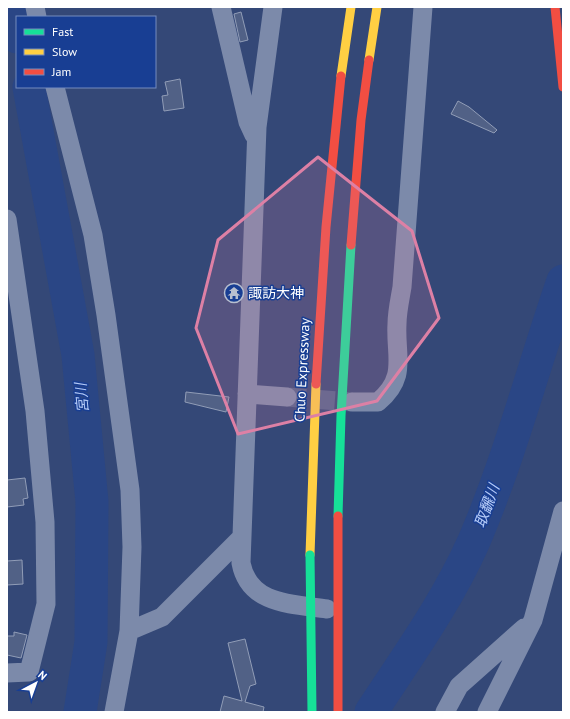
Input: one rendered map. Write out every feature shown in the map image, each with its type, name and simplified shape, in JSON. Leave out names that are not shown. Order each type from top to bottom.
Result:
[{"type":"highway","name":"Chuo Expressway","points":[[312,712],[310,555],[311,466],[318,332],[336,117],[351,7]]},
{"type":"highway","points":[[338,712],[337,534],[344,335],[361,118],[377,7]]},
{"type":"highway","points":[[555,7],[563,87]]},
{"type":"street","points":[[221,7],[248,122],[256,142]]},
{"type":"street","points":[[273,7],[256,142],[241,563],[244,577],[253,588],[272,601],[326,609]]},
{"type":"street","points":[[352,402],[378,402],[389,393],[395,382],[399,354],[397,324],[402,287],[423,7]]},
{"type":"street","points":[[55,88],[93,235],[106,315],[130,490],[132,547],[129,631],[114,712]]},
{"type":"street","points":[[7,219],[34,411],[45,522],[46,604],[29,672],[7,672]]},
{"type":"street","points":[[247,394],[287,397]]},
{"type":"street","points":[[487,712],[533,620],[563,511]]},
{"type":"street","points":[[129,631],[162,617],[241,538]]},
{"type":"street","points":[[446,712],[459,686],[533,620]]},
{"type":"highlighted area","points":[[318,157],[412,231],[439,318],[377,401],[238,434],[196,328],[218,240]]},
{"type":"building","points":[[241,12],[248,40],[240,42],[234,14]]},
{"type":"building","points":[[180,79],[184,108],[164,111],[162,96],[168,95],[165,82]]},
{"type":"building","points":[[458,101],[469,107],[497,130],[494,133],[451,114]]},
{"type":"building","points":[[186,392],[229,397],[226,412],[185,402]]},
{"type":"building","points":[[25,478],[28,498],[23,499],[24,505],[7,507],[7,480]]},
{"type":"building","points":[[22,560],[23,584],[7,585],[7,561]]},
{"type":"building","points":[[14,632],[27,635],[21,658],[7,655],[7,636],[14,636]]},
{"type":"building","points":[[245,639],[256,684],[250,686],[245,702],[264,707],[263,712],[220,712],[224,696],[242,701],[228,643]]},
{"type":"waterway","name":"宮川","points":[[10,7],[16,33]]},
{"type":"waterway","name":"宮川","points":[[29,88],[78,355],[92,502],[91,642],[80,712]]},
{"type":"waterway","name":"取飜川","points":[[371,712],[452,586],[474,541],[510,445],[563,281]]},
{"type":"tunnel","points":[[287,397],[352,402]]},
{"type":"traffic: fast","points":[[338,516],[341,416],[351,245]]},
{"type":"traffic: fast","points":[[310,555],[312,712]]},
{"type":"traffic: slow","points":[[341,76],[351,7]]},
{"type":"traffic: slow","points":[[369,60],[377,7]]},
{"type":"traffic: slow","points":[[310,555],[316,384]]},
{"type":"traffic: jam","points":[[555,7],[563,87]]},
{"type":"traffic: jam","points":[[351,245],[361,120],[369,60]]},
{"type":"traffic: jam","points":[[316,384],[326,227],[341,76]]},
{"type":"traffic: jam","points":[[338,516],[338,712]]},
{"type":"place","name":"諏訪大神","points":[[234,293]]}]
